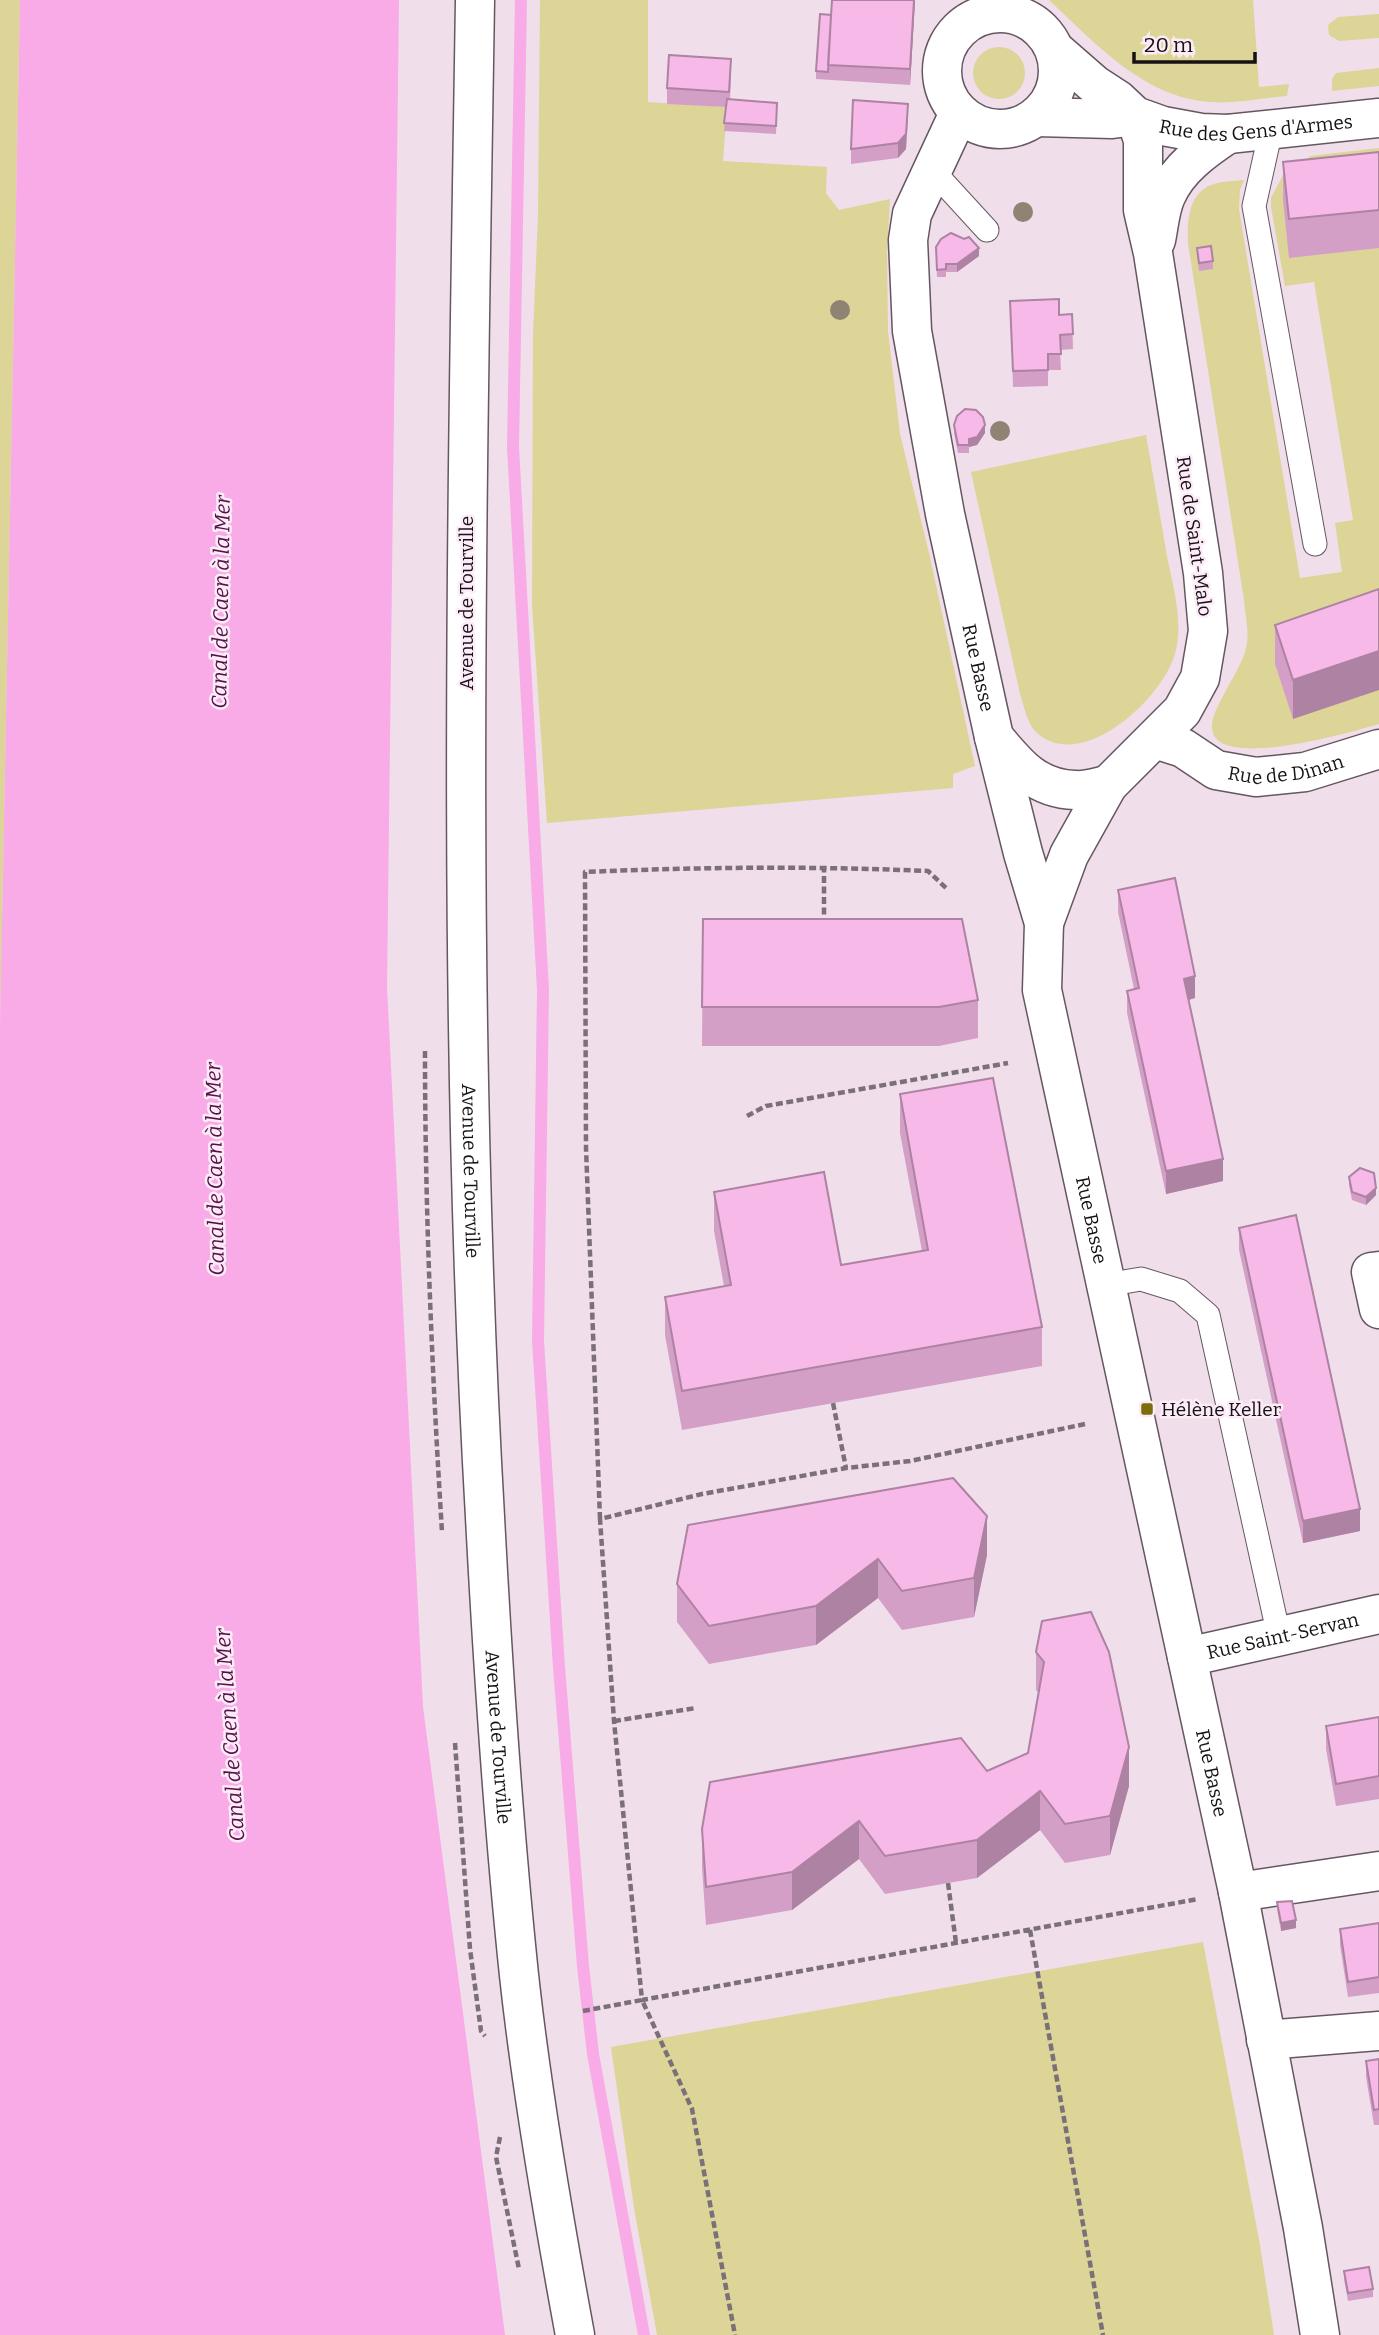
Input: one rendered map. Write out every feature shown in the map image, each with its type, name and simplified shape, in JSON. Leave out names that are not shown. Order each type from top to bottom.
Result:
[{"type":"street","name":"Avenue de Tourville","points":[[475,0],[465,617],[468,1021],[475,1343],[500,1774],[519,1975],[554,2219],[575,2335]]},
{"type":"street","points":[[970,10],[1010,13],[1030,20],[1045,33],[1056,51],[1059,76],[1052,99],[1037,117],[1018,128],[998,131],[977,126],[959,113],[948,99],[942,65],[947,47],[970,10]]},
{"type":"street","name":"Rue des Gens d'Armes","points":[[1056,51],[1135,116],[1163,126],[1201,133],[1228,134],[1379,118]]},
{"type":"street","name":"Rue Basse","points":[[959,113],[912,214],[908,240],[912,331],[944,514],[994,737],[1023,853],[1044,923],[1042,990],[1238,1892],[1303,2228],[1320,2335]]},
{"type":"street","name":"Rue des Gens d'Armes","points":[[1037,117],[1112,119],[1135,116]]},
{"type":"street","name":"Rue de Saint-Malo","points":[[1044,923],[1069,855],[1108,785],[1182,711],[1200,678],[1208,631],[1203,573],[1153,253],[1143,210],[1143,140],[1135,116]]},
{"type":"street","name":"Rue de Saint-Malo","points":[[1153,253],[1166,197],[1184,168],[1201,152],[1228,134]]},
{"type":"street","points":[[994,737],[1016,763],[1044,785],[1076,790],[1108,785]]},
{"type":"street","name":"Rue de Dinan","points":[[1155,739],[1183,748],[1216,770],[1256,777],[1305,772],[1379,749]]},
{"type":"street","points":[[1379,1271],[1371,1272],[1379,1309]]},
{"type":"street","name":"Rue Saint-Servan","points":[[1187,1657],[1379,1614]]},
{"type":"street","points":[[1238,1892],[1379,1871]]},
{"type":"street","points":[[1266,2040],[1379,2031]]},
{"type":"lane","points":[[1271,130],[1254,206],[1315,544]]},
{"type":"lane","points":[[932,170],[987,230]]},
{"type":"lane","points":[[1105,1285],[1141,1279],[1180,1291],[1208,1315],[1279,1636]]},
{"type":"path","points":[[735,2335],[692,2109],[642,2000],[614,1721],[600,1519],[586,1147],[585,872],[712,867],[928,870],[947,888]]},
{"type":"path","points":[[824,867],[824,932]]},
{"type":"path","points":[[747,1116],[766,1106],[1008,1063]]},
{"type":"path","points":[[833,1403],[846,1468]]},
{"type":"path","points":[[600,1519],[702,1494],[846,1468],[910,1461],[1085,1424]]},
{"type":"path","points":[[614,1721],[696,1708]]},
{"type":"path","points":[[948,1883],[956,1943]]},
{"type":"path","points":[[583,2011],[1199,1899]]},
{"type":"path","points":[[1030,1930],[1103,2335]]},
{"type":"path","points":[[474,1980],[481,2031]]},
{"type":"path","points":[[498,2143],[496,2157],[521,2278]]},
{"type":"shaded area","points":[[0,0],[20,0],[0,1027]]},
{"type":"shaded area","points":[[540,0],[648,0],[648,102],[727,107],[723,161],[827,167],[826,193],[839,210],[890,199],[887,253],[888,331],[900,434],[930,557],[975,766],[953,774],[953,788],[547,823],[532,605],[533,335],[538,216]]},
{"type":"shaded area","points":[[1049,0],[1253,0],[1259,87],[1289,84],[1287,96],[1240,102],[1211,102],[1164,90],[1122,66]]},
{"type":"shaded area","points":[[1379,14],[1379,38],[1339,41],[1329,35],[1328,25],[1338,17]]},
{"type":"shaded area","points":[[999,47],[1018,54],[1025,73],[1018,92],[999,99],[980,92],[973,73],[980,54]]},
{"type":"shaded area","points":[[1379,68],[1379,86],[1332,91],[1332,79],[1336,73]]},
{"type":"shaded area","points":[[1379,148],[1379,724],[1286,746],[1234,747],[1218,740],[1212,726],[1217,709],[1243,657],[1247,630],[1188,243],[1190,210],[1203,189],[1219,183],[1244,180],[1240,190],[1239,209],[1300,578],[1342,572],[1335,523],[1353,520],[1314,282],[1285,286],[1271,198],[1283,175],[1297,173],[1310,156]]},
{"type":"shaded area","points":[[1146,435],[1176,603],[1176,650],[1157,688],[1120,724],[1099,737],[1077,744],[1056,743],[1037,733],[1024,709],[971,472]]},
{"type":"shaded area","points":[[1203,1942],[1260,2245],[1274,2335],[657,2335],[634,2208],[611,2047]]},
{"type":"water","name":"Canal de Caen à la Mer","points":[[20,0],[399,0],[387,987],[423,1707],[505,2335],[0,2335],[0,1027]]},
{"type":"building","points":[[832,0],[914,0],[910,69],[828,65]]},
{"type":"building","points":[[820,14],[831,15],[828,72],[816,71]]},
{"type":"building","points":[[669,55],[731,59],[729,92],[667,88]]},
{"type":"building","points":[[727,99],[777,103],[776,126],[724,123]]},
{"type":"building","points":[[853,100],[908,104],[906,134],[898,143],[851,149]]},
{"type":"building","points":[[1379,152],[1379,210],[1289,219],[1283,162]]},
{"type":"building","points":[[951,233],[964,239],[969,237],[979,248],[957,264],[946,264],[946,269],[937,270],[936,247],[941,239]]},
{"type":"building","points":[[1211,246],[1213,261],[1199,263],[1197,248]]},
{"type":"building","points":[[1059,299],[1059,315],[1072,314],[1073,334],[1060,335],[1061,354],[1048,354],[1048,370],[1013,371],[1010,301]]},
{"type":"building","points":[[965,409],[976,410],[983,417],[985,425],[977,437],[969,439],[969,445],[958,445],[954,425],[957,416]]},
{"type":"building","points":[[1379,589],[1379,651],[1293,680],[1275,625]]},
{"type":"building","points":[[1175,878],[1195,976],[1184,979],[1223,1159],[1166,1171],[1127,991],[1139,988],[1118,890]]},
{"type":"building","points":[[703,919],[962,919],[978,1000],[939,1007],[702,1007]]},
{"type":"building","points":[[993,1078],[1042,1327],[682,1391],[665,1297],[731,1285],[714,1192],[824,1172],[841,1265],[928,1250],[900,1094]]},
{"type":"building","points":[[1360,1168],[1374,1173],[1376,1188],[1366,1197],[1352,1192],[1349,1177]]},
{"type":"building","points":[[1296,1215],[1360,1509],[1303,1521],[1239,1228]]},
{"type":"building","points":[[953,1478],[987,1516],[974,1578],[902,1591],[878,1559],[816,1606],[709,1626],[677,1584],[688,1525]]},
{"type":"building","points":[[1091,1612],[1109,1652],[1129,1747],[1110,1816],[1065,1824],[1040,1791],[977,1840],[885,1856],[859,1821],[792,1872],[706,1887],[702,1829],[710,1782],[961,1738],[987,1771],[1028,1753],[1044,1662],[1036,1652],[1042,1621]]},
{"type":"building","points":[[1379,1717],[1379,1776],[1336,1784],[1326,1726]]},
{"type":"building","points":[[1292,1901],[1296,1920],[1281,1923],[1277,1902]]},
{"type":"building","points":[[1379,1923],[1379,1977],[1348,1982],[1340,1929]]},
{"type":"building","points":[[1379,2059],[1379,2109],[1374,2110],[1366,2061]]},
{"type":"building","points":[[1369,2267],[1373,2289],[1348,2293],[1344,2271]]},
{"type":"waterway","points":[[521,0],[513,447],[543,990],[538,1341],[559,1667],[583,1966],[593,2054],[644,2335]]},
{"type":"place","name":"Hélène Keller","points":[[1147,1409]]}]
